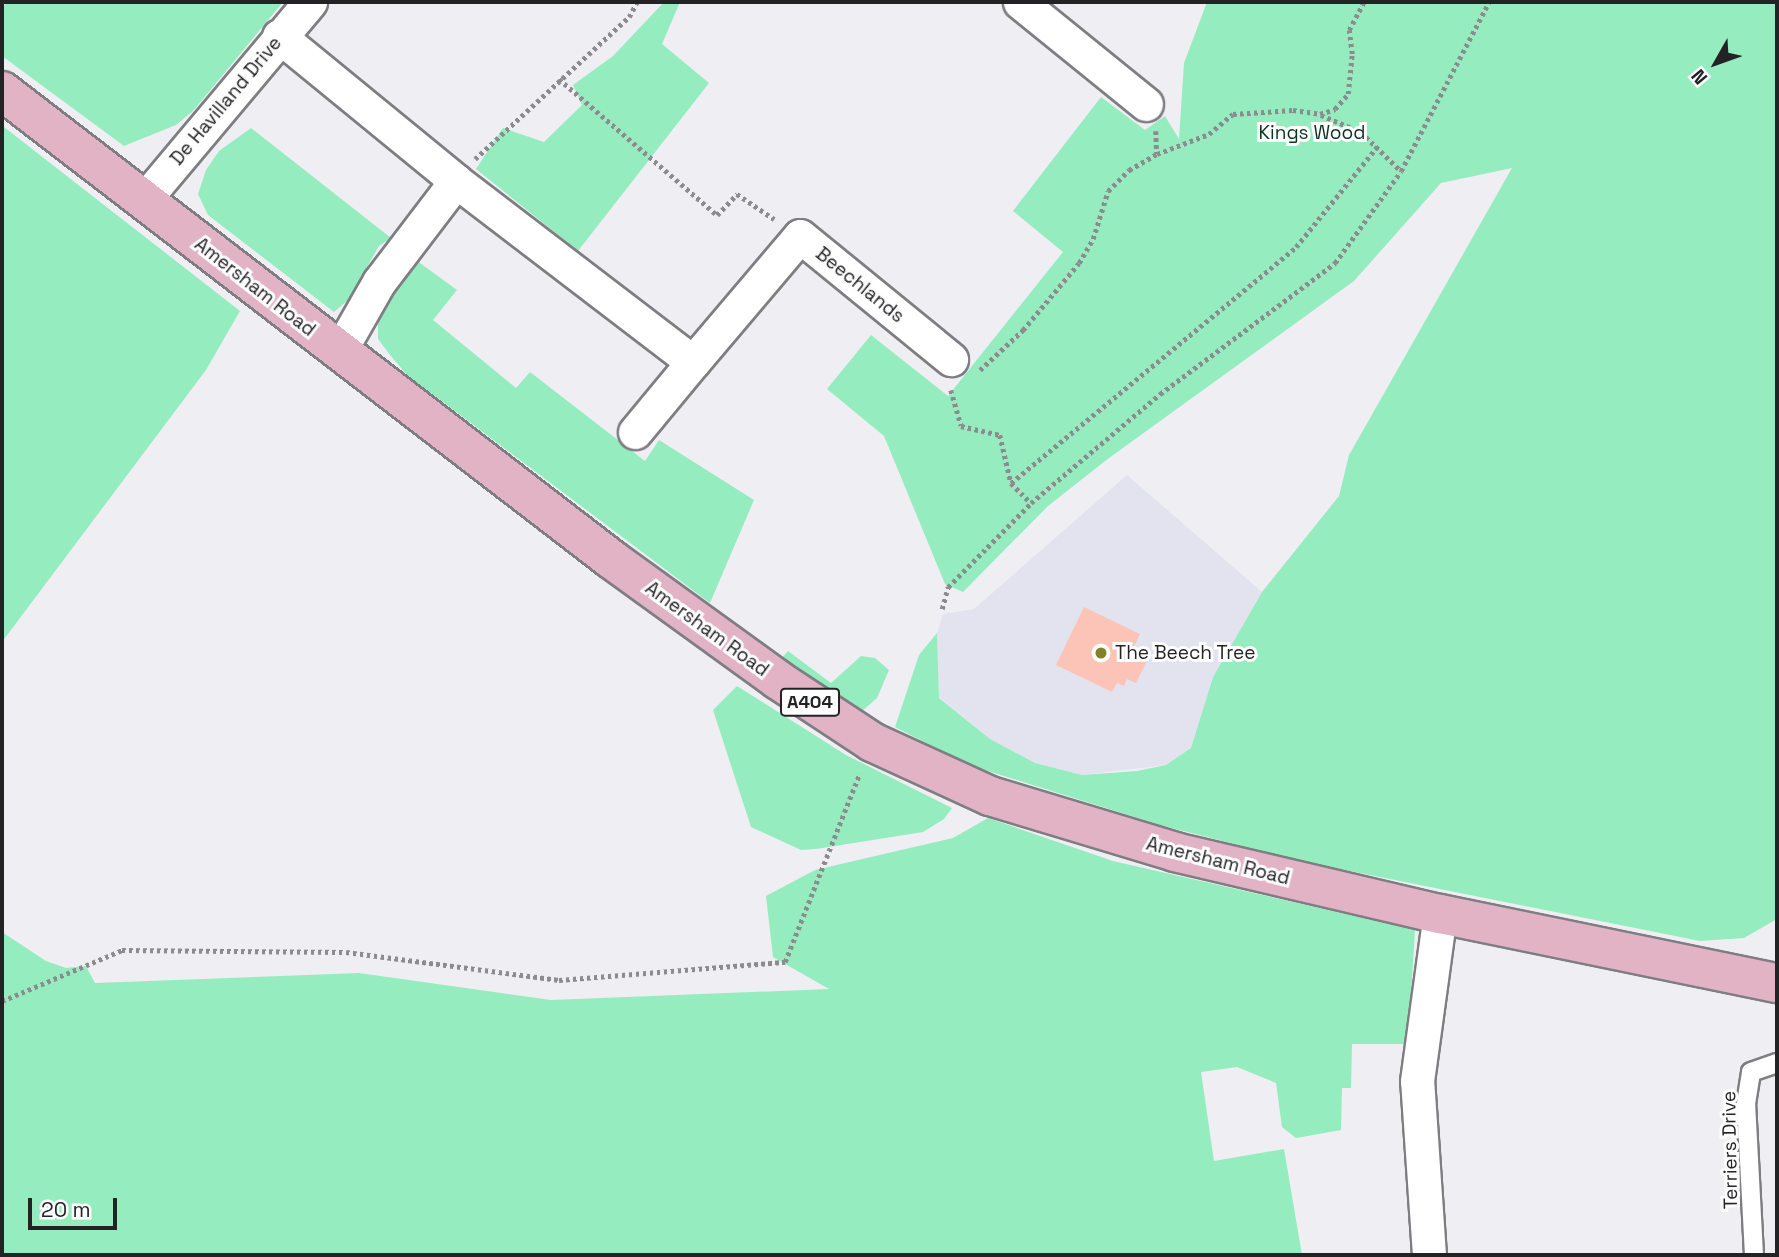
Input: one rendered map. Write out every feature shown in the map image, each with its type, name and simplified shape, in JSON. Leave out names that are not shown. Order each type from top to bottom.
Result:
[{"type":"main road","name":"Amersham Road","points":[[2,91],[339,352],[667,599],[872,742],[990,796],[1136,840],[1440,914],[1777,982]]},
{"type":"street","name":"De Havilland Drive","points":[[143,201],[310,2]]},
{"type":"street","points":[[1032,5],[1146,104]]},
{"type":"street","points":[[279,36],[456,181],[693,362]]},
{"type":"street","points":[[339,352],[379,282],[456,181]]},
{"type":"street","name":"Beechlands","points":[[635,432],[800,236],[961,375]]},
{"type":"street","points":[[1429,1255],[1417,1081],[1440,914]]},
{"type":"lane","name":"Terriers Drive","points":[[1754,1255],[1746,1104],[1751,1072],[1777,1062]]},
{"type":"path","points":[[456,181],[499,133],[629,17],[637,2]]},
{"type":"path","points":[[1320,114],[1335,109],[1348,94],[1352,54],[1349,30],[1364,2]]},
{"type":"path","points":[[942,609],[948,587],[1031,503],[1160,394],[1335,263],[1401,171],[1489,2]]},
{"type":"path","points":[[559,79],[717,215],[737,194],[800,236]]},
{"type":"path","points":[[1031,503],[1011,483],[1000,435],[961,426],[951,396],[961,375],[1023,330],[1079,263],[1093,239],[1108,191],[1129,170],[1157,154],[1209,134],[1233,114],[1293,110],[1320,114],[1361,132],[1401,171]]},
{"type":"path","points":[[1011,483],[1296,247],[1377,147]]},
{"type":"path","points":[[951,396],[961,375]]},
{"type":"path","points":[[2,1001],[121,950],[346,952],[559,980],[785,962],[872,742]]},
{"type":"shaded area","points":[[1127,475],[1262,592],[1213,677],[1191,748],[1166,765],[1082,775],[1035,763],[990,739],[939,697],[937,633],[943,614],[974,609]]},
{"type":"green space","points":[[6,2],[283,2],[193,111],[176,125],[124,146],[2,56],[2,10]]},
{"type":"green space","points":[[664,2],[680,2],[662,44],[709,83],[578,251],[476,169],[503,128],[544,142],[582,105],[573,85],[613,56]]},
{"type":"green space","name":"Kings Wood","points":[[1207,2],[1777,2],[1777,919],[1744,938],[1700,941],[1305,862],[1160,825],[969,765],[895,727],[919,655],[937,633],[939,698],[990,739],[1035,763],[1082,775],[1137,771],[1166,765],[1191,748],[1213,677],[1262,592],[1339,496],[1349,455],[1512,168],[1441,183],[1354,281],[1109,458],[1048,506],[963,592],[945,584],[884,436],[827,389],[871,335],[948,396],[1063,252],[1013,211],[1101,97],[1145,130],[1165,116],[1179,139],[1184,63]]},
{"type":"green space","points":[[4,127],[240,311],[206,370],[2,642]]},
{"type":"green space","points":[[251,128],[391,238],[379,246],[348,300],[334,312],[208,215],[198,194],[206,170],[219,151]]},
{"type":"green space","points":[[409,255],[457,290],[433,320],[516,388],[530,372],[645,461],[659,440],[754,500],[710,603],[407,375],[378,339],[378,324],[396,273]]},
{"type":"green space","points":[[788,651],[831,683],[861,656],[875,658],[889,670],[877,698],[860,713],[805,679],[782,658]]},
{"type":"green space","points":[[737,686],[846,755],[952,808],[944,819],[923,832],[816,849],[801,850],[751,827],[713,710]]},
{"type":"green space","points":[[988,818],[1113,861],[1415,930],[1408,1044],[1352,1044],[1351,1088],[1342,1088],[1341,1130],[1296,1138],[1282,1127],[1276,1083],[1237,1067],[1201,1072],[1214,1161],[1284,1149],[1302,1255],[2,1255],[2,932],[46,961],[66,968],[86,966],[95,983],[359,973],[551,1000],[829,989],[773,957],[766,896],[815,870],[953,838]]},
{"type":"building","name":"The Beech Tree","points":[[1084,607],[1140,634],[1133,649],[1149,657],[1136,683],[1127,679],[1124,686],[1117,683],[1112,692],[1056,665]]},
{"type":"place","name":"The Beech Tree","points":[[1101,653]]}]
